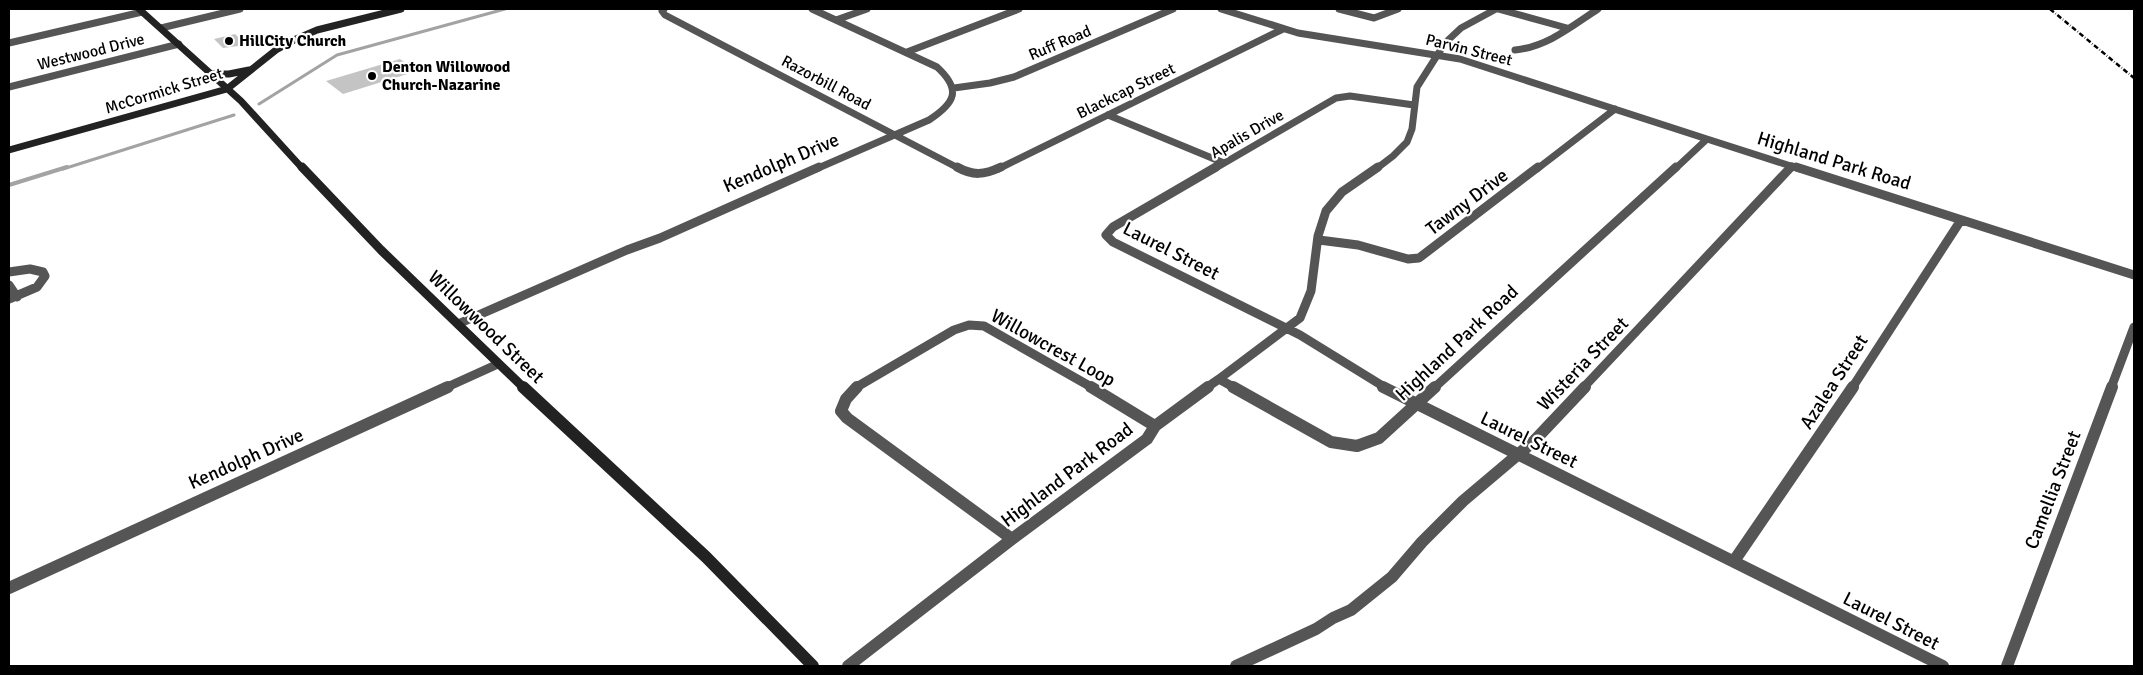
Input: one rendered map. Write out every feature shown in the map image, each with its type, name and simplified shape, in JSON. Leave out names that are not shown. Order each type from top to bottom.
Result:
[{"type":"street","name":"Westwood Drive","points":[[161,28],[240,9]]},
{"type":"street","name":"McCormick Street","points":[[9,150],[227,89],[284,44],[317,30],[401,9]]},
{"type":"street","points":[[812,9],[907,52],[944,72],[954,88]]},
{"type":"street","points":[[836,20],[867,9]]},
{"type":"street","points":[[907,52],[1019,9]]},
{"type":"street","name":"Ruff Road","points":[[954,88],[990,84],[1014,77],[1173,9]]},
{"type":"street","name":"Parvin Street","points":[[1221,9],[1284,29],[1318,37],[1438,54],[1479,64],[1707,139]]},
{"type":"street","points":[[1339,9],[1374,18],[1398,9]]},
{"type":"street","points":[[1219,379],[1288,329],[1300,318],[1310,301],[1321,224],[1326,212],[1334,201],[1356,182],[1394,156],[1408,140],[1412,131],[1418,84],[1452,34],[1497,9],[1567,28]]},
{"type":"street","points":[[1515,50],[1538,47],[1598,9]]},
{"type":"street","name":"Willowwood Street","points":[[140,10],[180,44],[240,101],[326,194],[498,364],[706,557],[813,666]]},
{"type":"street","points":[[9,43],[140,10]]},
{"type":"street","name":"Razorbill Road","points":[[663,10],[665,15],[968,173],[980,175]]},
{"type":"street","name":"Blackcap Street","points":[[980,175],[991,172],[1284,29]]},
{"type":"street","name":"Westwood Drive","points":[[9,87],[180,44]]},
{"type":"street","points":[[211,74],[229,74],[253,68]]},
{"type":"street","name":"Kendolph Drive","points":[[458,324],[627,250],[660,238],[749,196],[896,135],[940,114],[951,102],[954,88]]},
{"type":"street","name":"Apalis Drive","points":[[1106,235],[1113,227],[1341,97],[1356,96],[1414,105]]},
{"type":"street","name":"Tawny Drive","points":[[1319,240],[1358,245],[1408,259],[1419,258],[1615,109]]},
{"type":"street","points":[[1108,115],[1224,163]]},
{"type":"street","name":"Highland Park Road","points":[[848,666],[1012,539],[1147,439],[1155,426],[1219,379],[1331,442],[1345,446],[1357,446],[1379,438],[1707,139],[2053,251],[2134,275]]},
{"type":"street","name":"Wisteria Street","points":[[1236,666],[1316,629],[1351,610],[1392,577],[1422,542],[1463,501],[1534,441],[1792,166]]},
{"type":"street","name":"Azalea Street","points":[[1734,561],[1850,391],[1961,220]]},
{"type":"street","name":"Laurel Street","points":[[1106,235],[1113,242],[1288,329],[1322,348],[1364,377],[1943,666]]},
{"type":"street","points":[[9,272],[30,269],[43,272],[45,276],[37,286],[13,298],[9,285]]},
{"type":"street","name":"Willowcrest Loop","points":[[1012,539],[847,418],[841,411],[846,399],[855,388],[954,330],[969,325],[984,326],[1155,426]]},
{"type":"street","name":"Camellia Street","points":[[2007,666],[2134,327]]},
{"type":"street","name":"Kendolph Drive","points":[[9,588],[498,364]]},
{"type":"building","name":"HillCity Church","points":[[235,34],[246,45],[223,48],[214,39]]},
{"type":"building","name":"Denton Willowood Church-Nazarine","points":[[400,59],[417,71],[343,94],[326,81]]},
{"type":"waterway","points":[[259,104],[337,55],[505,9]]},
{"type":"waterway","points":[[63,169],[234,115]]},
{"type":"waterway","points":[[9,185],[67,167]]},
{"type":"railway","points":[[2050,9],[2134,78]]},
{"type":"place","name":"HillCity Church","points":[[229,41]]},
{"type":"place","name":"Denton Willowood Church-Nazarine","points":[[372,76]]}]
